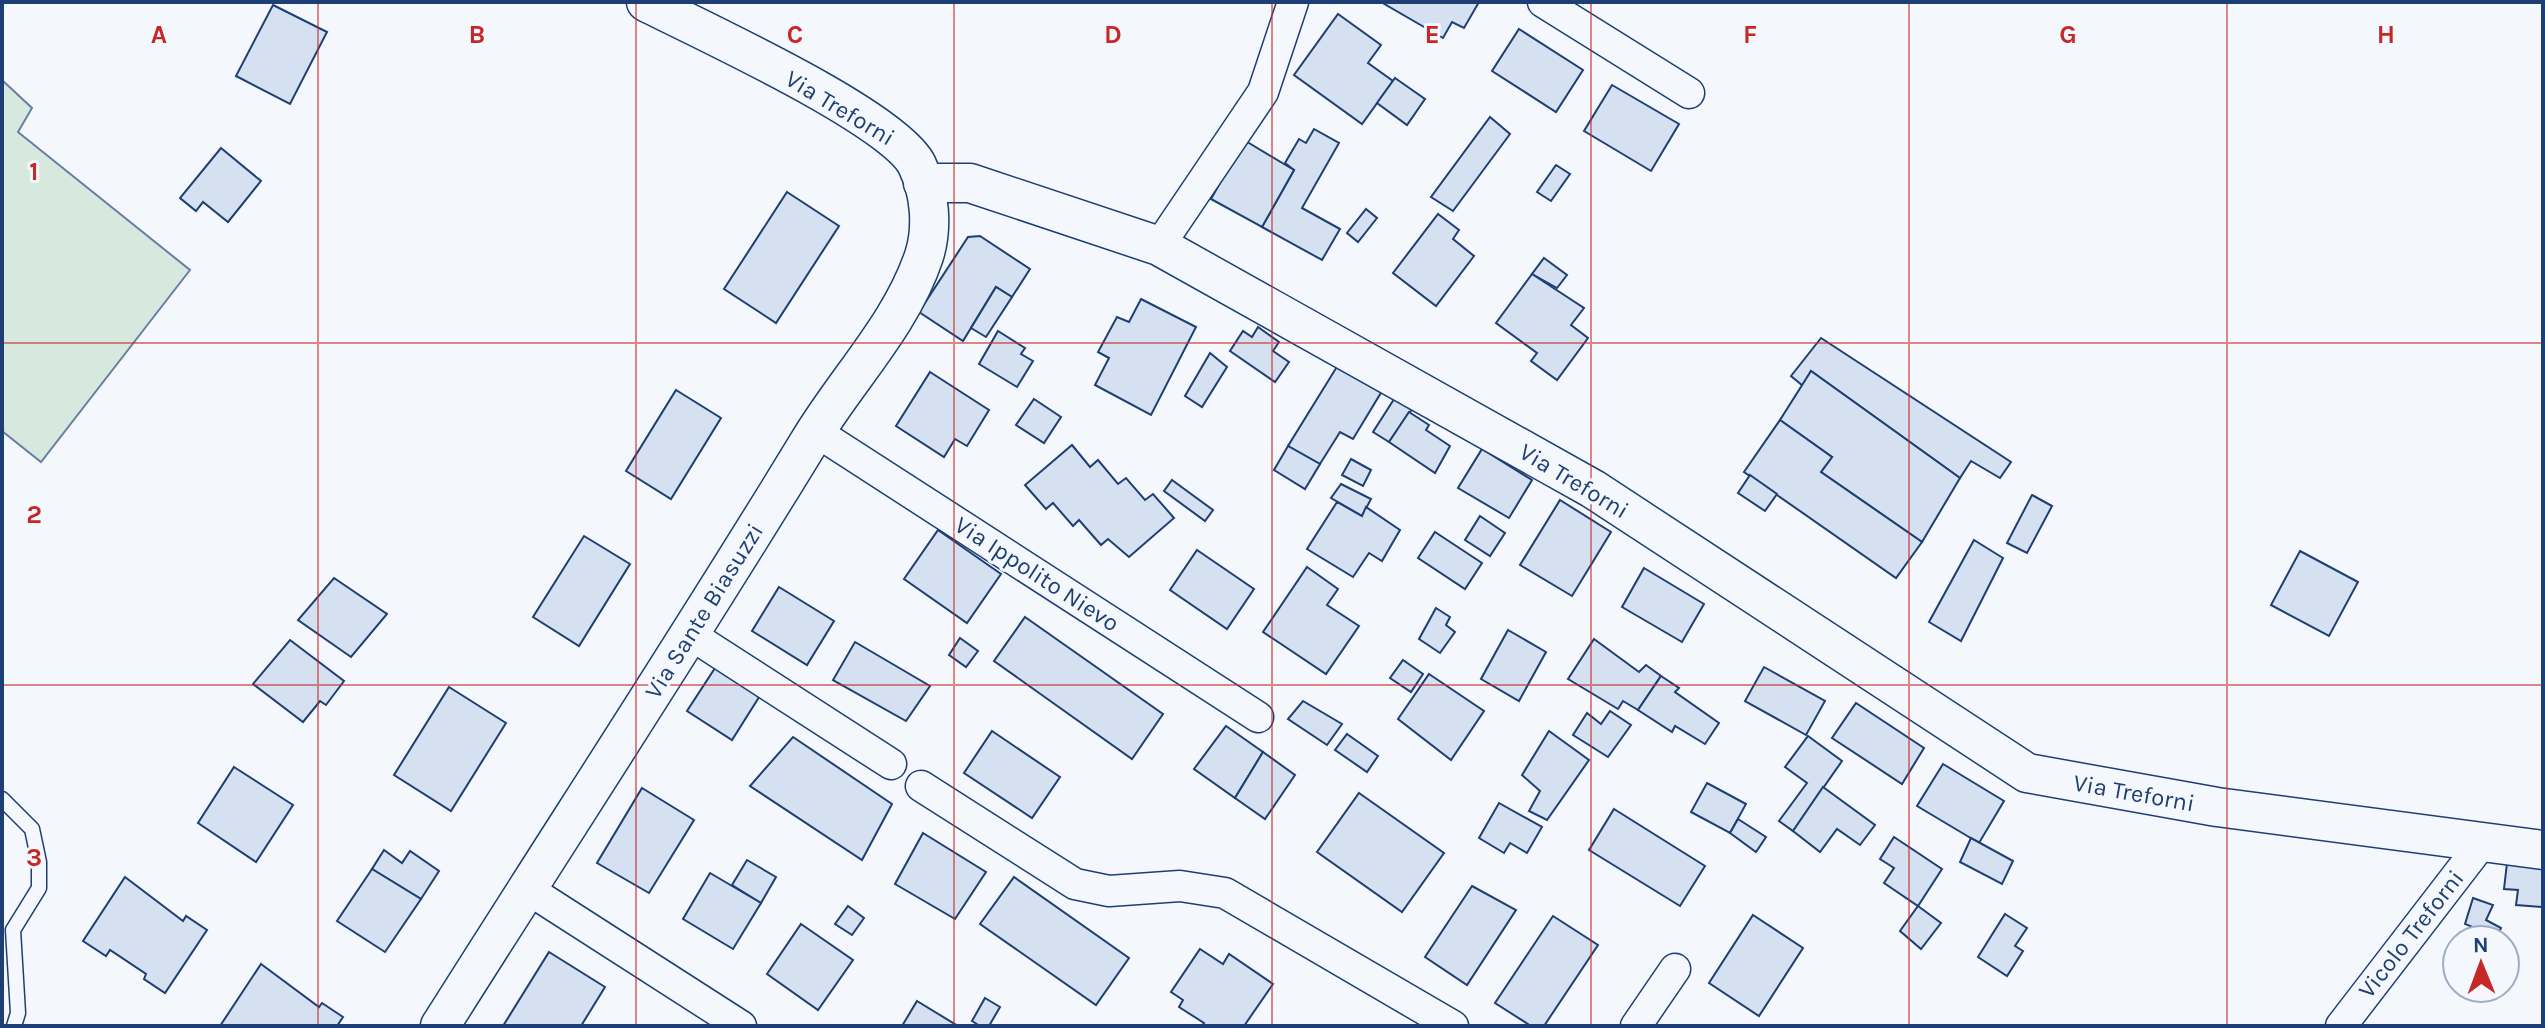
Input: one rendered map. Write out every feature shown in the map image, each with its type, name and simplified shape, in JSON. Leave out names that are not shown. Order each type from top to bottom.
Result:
[{"type":"street","name":"Via Treforni","points":[[646,2],[871,122],[905,147],[917,165],[923,183],[970,183],[1159,246],[1593,489],[2027,773],[2217,807],[2543,850]]},
{"type":"street","points":[[1159,246],[1263,92],[1293,2]]},
{"type":"street","points":[[1543,2],[1689,93]]},
{"type":"street","name":"Via Sante Biasuzzi","points":[[440,1026],[691,635],[815,431],[907,297],[925,254],[929,233],[923,183]]},
{"type":"street","name":"Via Ippolito Nievo","points":[[815,431],[1258,717]]},
{"type":"street","points":[[691,635],[891,764]]},
{"type":"street","points":[[921,786],[1075,884],[1109,891],[1180,886],[1225,893],[1453,1026]]},
{"type":"street","name":"Vicolo Treforni","points":[[2341,1026],[2482,843]]},
{"type":"street","points":[[526,888],[741,1026]]},
{"type":"street","points":[[1636,1026],[1675,969]]},
{"type":"lane","points":[[2,799],[32,829],[39,862],[39,888],[13,930],[18,1013],[14,1026]]},
{"type":"shaded area","points":[[2,80],[32,108],[18,132],[190,270],[41,462],[2,431]]},
{"type":"building","points":[[1381,2],[1479,2],[1464,28],[1452,22],[1443,38]]},
{"type":"building","points":[[273,5],[327,32],[290,104],[236,76]]},
{"type":"building","points":[[1338,14],[1381,45],[1368,63],[1393,81],[1362,124],[1294,75]]},
{"type":"building","points":[[1519,29],[1583,70],[1556,112],[1492,71]]},
{"type":"building","points":[[1395,78],[1425,99],[1407,125],[1377,103]]},
{"type":"building","points":[[1612,85],[1679,124],[1651,171],[1584,131]]},
{"type":"building","points":[[1490,117],[1510,134],[1453,211],[1431,197]]},
{"type":"building","points":[[1314,129],[1339,143],[1302,208],[1340,229],[1322,260],[1262,227],[1294,170],[1285,163],[1299,139],[1306,143]]},
{"type":"building","points":[[1244,140],[1294,170],[1262,227],[1211,199]]},
{"type":"building","points":[[221,148],[261,181],[228,222],[203,202],[196,211],[180,198]]},
{"type":"building","points":[[1556,165],[1570,174],[1551,201],[1537,192]]},
{"type":"building","points":[[787,192],[839,226],[776,323],[724,289]]},
{"type":"building","points":[[1366,209],[1377,218],[1358,242],[1347,233]]},
{"type":"building","points":[[1438,214],[1459,230],[1453,239],[1474,256],[1436,306],[1393,273]]},
{"type":"building","points":[[980,236],[1030,269],[1012,297],[996,287],[963,341],[919,312],[968,237]]},
{"type":"building","points":[[1544,258],[1567,275],[1557,288],[1532,274]]},
{"type":"building","points":[[1532,274],[1584,308],[1571,325],[1588,338],[1557,380],[1531,361],[1537,353],[1496,323]]},
{"type":"building","points":[[996,287],[1012,297],[986,337],[971,328]]},
{"type":"building","points":[[1141,299],[1196,327],[1151,415],[1095,385],[1109,358],[1098,352],[1117,317],[1129,322]]},
{"type":"building","points":[[1258,327],[1279,342],[1273,351],[1289,362],[1275,382],[1230,351],[1243,331],[1252,337]]},
{"type":"building","points":[[998,331],[1025,348],[1021,354],[1033,361],[1017,387],[979,364]]},
{"type":"building","points":[[1821,338],[2011,462],[2000,478],[1971,461],[1960,478],[1811,371],[1803,386],[1791,376]]},
{"type":"building","points":[[1210,353],[1227,367],[1202,407],[1185,396]]},
{"type":"building","points":[[1338,365],[1382,391],[1353,439],[1340,432],[1320,464],[1288,446]]},
{"type":"building","points":[[1811,371],[1960,478],[1922,542],[1821,472],[1832,457],[1780,420]]},
{"type":"building","points":[[930,372],[989,410],[967,446],[955,439],[944,457],[896,426]]},
{"type":"building","points":[[676,390],[721,418],[671,499],[626,471]]},
{"type":"building","points":[[1396,396],[1415,405],[1389,442],[1373,432]]},
{"type":"building","points":[[1034,399],[1061,417],[1044,443],[1016,425]]},
{"type":"building","points":[[1409,412],[1429,425],[1426,430],[1450,446],[1435,473],[1389,442]]},
{"type":"building","points":[[1780,420],[1832,457],[1821,472],[1922,542],[1896,578],[1744,472]]},
{"type":"building","points":[[1072,445],[1090,467],[1098,460],[1118,484],[1126,478],[1145,500],[1153,494],[1174,518],[1129,557],[1108,539],[1101,545],[1079,520],[1073,526],[1053,503],[1046,509],[1025,485]]},
{"type":"building","points":[[1288,446],[1320,464],[1305,489],[1274,470]]},
{"type":"building","points":[[1482,449],[1532,480],[1509,518],[1458,488]]},
{"type":"building","points":[[1351,459],[1371,470],[1363,486],[1342,475]]},
{"type":"building","points":[[1750,475],[1777,494],[1765,511],[1738,493]]},
{"type":"building","points":[[1172,480],[1213,510],[1205,521],[1164,491]]},
{"type":"building","points":[[1341,484],[1371,499],[1362,516],[1331,498]]},
{"type":"building","points":[[2032,495],[2052,506],[2027,553],[2007,543]]},
{"type":"building","points":[[1560,500],[1611,532],[1572,596],[1520,565]]},
{"type":"building","points":[[1337,502],[1362,516],[1366,507],[1400,530],[1382,561],[1369,553],[1353,577],[1307,549]]},
{"type":"building","points":[[1480,516],[1505,533],[1490,556],[1465,540]]},
{"type":"building","points":[[938,530],[1001,574],[967,623],[904,579]]},
{"type":"building","points":[[1435,532],[1482,563],[1465,589],[1418,558]]},
{"type":"building","points":[[584,536],[630,564],[579,646],[533,617]]},
{"type":"building","points":[[1974,540],[2003,558],[1961,641],[1929,622]]},
{"type":"building","points":[[1197,550],[1254,589],[1227,629],[1170,590]]},
{"type":"building","points":[[2300,551],[2358,582],[2329,636],[2271,605]]},
{"type":"building","points":[[1307,567],[1338,589],[1327,605],[1359,626],[1326,674],[1263,632]]},
{"type":"building","points":[[1644,568],[1704,604],[1682,642],[1622,607]]},
{"type":"building","points":[[334,578],[387,614],[351,657],[298,620]]},
{"type":"building","points":[[779,587],[834,621],[807,665],[752,631]]},
{"type":"building","points":[[1436,608],[1450,617],[1446,625],[1455,632],[1440,653],[1419,639]]},
{"type":"building","points":[[1025,617],[1163,714],[1132,759],[994,661]]},
{"type":"building","points":[[1508,630],[1546,652],[1519,701],[1481,679]]},
{"type":"building","points":[[960,638],[978,651],[966,667],[949,655]]},
{"type":"building","points":[[1594,639],[1639,672],[1646,665],[1661,676],[1638,710],[1623,701],[1618,709],[1568,679]]},
{"type":"building","points":[[290,640],[344,681],[326,705],[320,701],[303,722],[253,684]]},
{"type":"building","points":[[855,642],[930,686],[906,721],[833,680]]},
{"type":"building","points":[[1403,660],[1423,674],[1411,692],[1390,678]]},
{"type":"building","points":[[717,665],[761,694],[732,740],[687,711]]},
{"type":"building","points":[[1764,667],[1825,701],[1806,735],[1745,701]]},
{"type":"building","points":[[1429,674],[1484,711],[1451,760],[1398,719]]},
{"type":"building","points":[[1661,676],[1679,688],[1675,692],[1719,723],[1705,744],[1675,726],[1672,732],[1638,710]]},
{"type":"building","points":[[449,687],[506,723],[451,811],[394,775]]},
{"type":"building","points":[[1303,701],[1342,724],[1327,745],[1288,719]]},
{"type":"building","points":[[1856,703],[1924,748],[1902,784],[1832,738]]},
{"type":"building","points":[[1610,711],[1631,725],[1608,757],[1573,735],[1587,713],[1601,724]]},
{"type":"building","points":[[1226,726],[1263,752],[1235,798],[1194,769]]},
{"type":"building","points":[[992,731],[1060,777],[1032,818],[964,773]]},
{"type":"building","points":[[1549,731],[1589,760],[1547,820],[1529,811],[1540,791],[1522,775]]},
{"type":"building","points":[[1347,734],[1378,756],[1367,772],[1335,750]]},
{"type":"building","points":[[1808,736],[1842,761],[1793,831],[1779,821],[1807,783],[1785,767]]},
{"type":"building","points":[[793,737],[892,804],[862,860],[750,786]]},
{"type":"building","points":[[1263,752],[1295,775],[1265,819],[1235,798]]},
{"type":"building","points":[[1943,764],[2004,801],[1979,843],[1917,806]]},
{"type":"building","points":[[234,767],[293,805],[256,862],[198,823]]},
{"type":"building","points":[[1707,783],[1746,804],[1730,833],[1691,812]]},
{"type":"building","points":[[1823,787],[1875,825],[1860,845],[1837,829],[1820,852],[1793,831]]},
{"type":"building","points":[[642,788],[694,820],[649,893],[597,863]]},
{"type":"building","points":[[1359,793],[1444,853],[1402,912],[1317,852]]},
{"type":"building","points":[[1499,803],[1542,827],[1527,853],[1510,843],[1504,853],[1479,838]]},
{"type":"building","points":[[1614,809],[1705,866],[1680,906],[1589,850]]},
{"type":"building","points":[[1738,819],[1766,837],[1756,852],[1730,833]]},
{"type":"building","points":[[923,833],[986,872],[955,919],[895,884]]},
{"type":"building","points":[[1894,837],[1942,869],[1918,906],[1884,883],[1894,868],[1880,859]]},
{"type":"building","points":[[1971,838],[2013,861],[2002,884],[1960,862]]},
{"type":"building","points":[[384,850],[402,863],[410,851],[439,871],[421,899],[372,869]]},
{"type":"building","points":[[747,860],[776,877],[761,903],[732,885]]},
{"type":"building","points":[[2507,863],[2543,867],[2543,907],[2516,905],[2518,890],[2504,889]]},
{"type":"building","points":[[372,869],[421,899],[385,952],[337,921]]},
{"type":"building","points":[[710,873],[761,903],[733,949],[683,919]]},
{"type":"building","points":[[125,877],[183,921],[186,916],[207,930],[165,993],[144,979],[146,974],[110,950],[106,956],[83,941]]},
{"type":"building","points":[[1014,877],[1129,958],[1096,1005],[980,924]]},
{"type":"building","points":[[1472,886],[1516,910],[1467,985],[1425,957]]},
{"type":"building","points":[[2473,898],[2493,905],[2486,920],[2494,924],[2465,924]]},
{"type":"building","points":[[848,906],[864,918],[852,935],[835,924]]},
{"type":"building","points":[[1918,906],[1941,923],[1921,949],[1900,931]]},
{"type":"building","points":[[2005,914],[2027,928],[2015,946],[2023,951],[2007,976],[1978,957]]},
{"type":"building","points":[[1753,915],[1803,948],[1759,1016],[1709,983]]},
{"type":"building","points":[[1553,916],[1598,945],[1544,1026],[1531,1026],[1495,1003]]},
{"type":"building","points":[[801,924],[853,960],[818,1010],[767,974]]},
{"type":"building","points":[[1200,949],[1223,964],[1229,954],[1273,984],[1244,1026],[1202,1026],[1204,1023],[1179,1007],[1183,1000],[1171,992]]},
{"type":"building","points":[[549,952],[605,987],[581,1026],[503,1026]]},
{"type":"building","points":[[261,964],[319,1007],[322,1003],[343,1017],[337,1026],[220,1026]]},
{"type":"building","points":[[985,998],[1000,1007],[989,1026],[980,1026],[972,1021]]},
{"type":"building","points":[[917,1001],[958,1026],[902,1026]]}]
